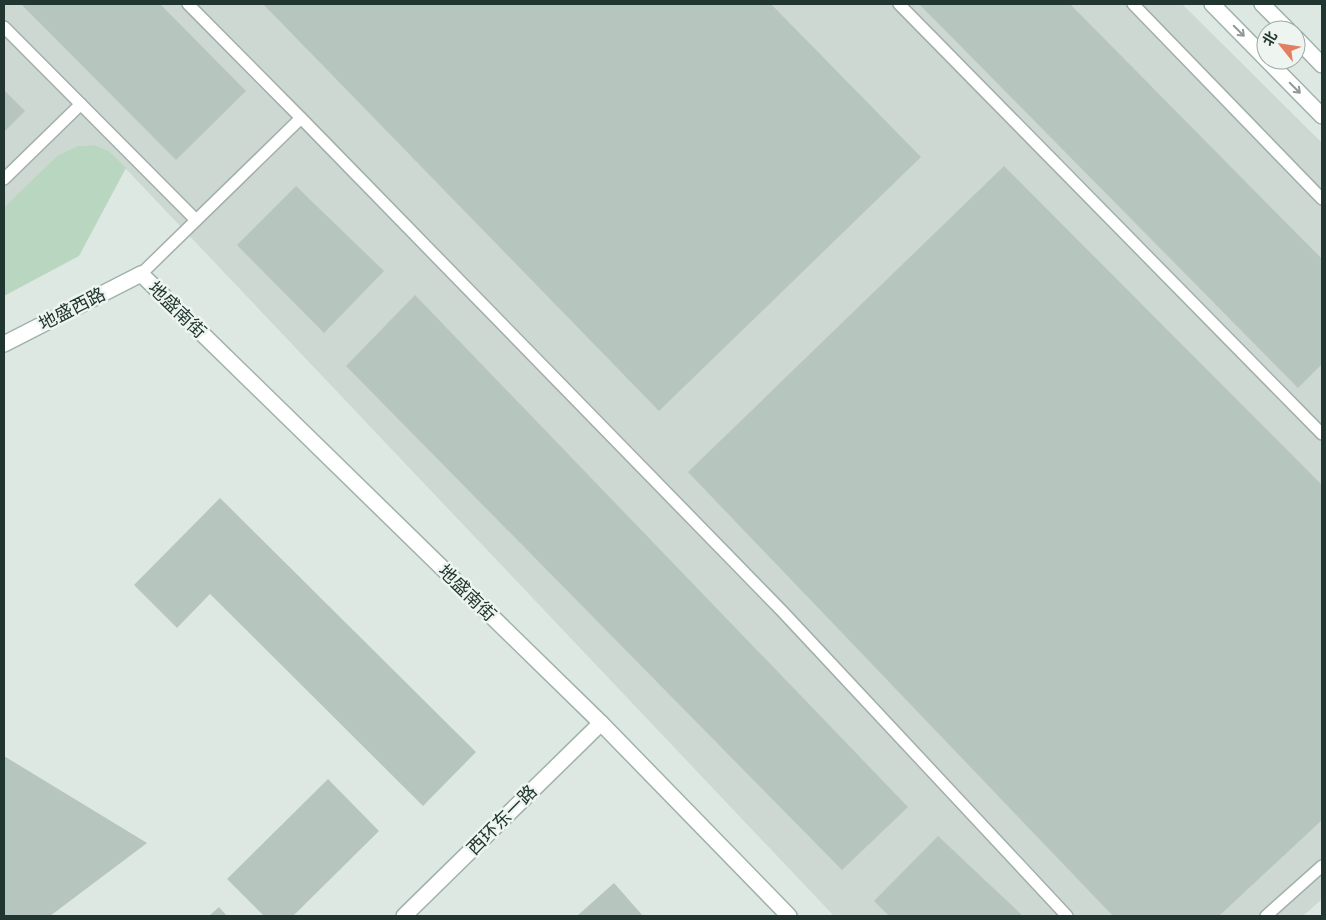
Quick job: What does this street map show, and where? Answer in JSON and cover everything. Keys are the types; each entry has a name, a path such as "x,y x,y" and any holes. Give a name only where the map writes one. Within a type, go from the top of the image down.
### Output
{"street":[{"path":"1212,4 1256,50"},
{"path":"1262,4 1278,20"},
{"path":"1306,48 1322,65"},
{"path":"1276,70 1322,116"},
{"name":"地盛西路","path":"4,344 141,274"},
{"name":"地盛南街","path":"141,274 600,723 788,916"},
{"name":"西环东一路","path":"404,916 600,723"}],"lane":[{"path":"188,4 782,610 1067,916"},
{"path":"899,4 1322,434"},
{"path":"1133,4 1322,199"},
{"path":"4,26 196,220"},
{"path":"4,179 81,104"},
{"path":"141,274 300,118"},
{"path":"1266,916 1322,866"}],"shaded area":[{"path":"4,4 1182,4 1322,143 1322,899 1303,916 834,916 109,151 95,145 77,146 58,155 4,207"}],"green space":[{"path":"95,145 109,151 126,168 79,256 4,296 4,207 58,155 77,146"}],"building":[{"path":"21,4 160,4 246,91 176,160"},
{"path":"263,4 771,4 921,157 659,411"},
{"path":"919,4 1070,4 1322,259 1322,364 1298,388"},
{"path":"4,90 25,111 4,132"},
{"path":"1004,166 1322,485 1322,820 1219,916 1113,916 688,472"},
{"path":"296,186 384,271 324,333 237,245"},
{"path":"415,295 908,807 842,870 346,366"},
{"path":"220,498 476,752 423,806 210,594 177,628 134,585"},
{"path":"4,756 147,843 50,916 4,916"},
{"path":"328,779 379,831 293,916 264,916 227,879"},
{"path":"938,836 1023,916 889,916 874,901"},
{"path":"614,883 643,916 577,916"},
{"path":"219,907 227,916 209,916"}]}
